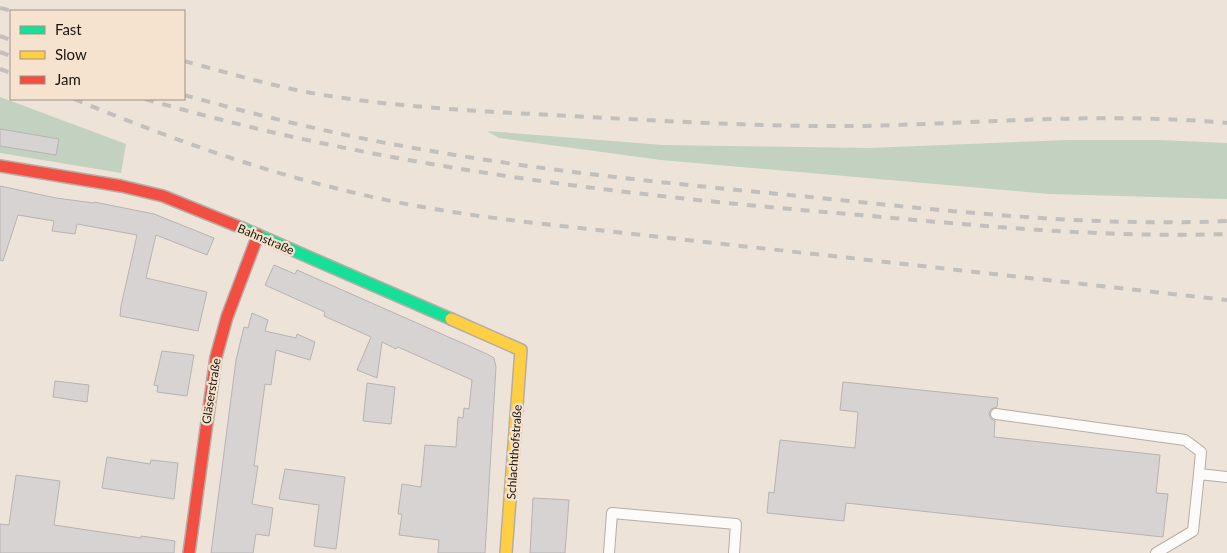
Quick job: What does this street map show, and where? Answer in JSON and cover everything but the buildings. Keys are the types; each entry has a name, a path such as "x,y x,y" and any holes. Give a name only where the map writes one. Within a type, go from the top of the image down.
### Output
{"street":[{"name":"Bahnstraße","path":"0,166 121,186 163,196 258,235 521,350"},
{"name":"Gläserstraße","path":"189,553 216,357 227,317 258,235"},
{"name":"Schlachthofstraße","path":"506,553 521,350"}],"lane":[{"path":"996,414 1185,440 1202,452 1193,531 1156,553"},
{"path":"1199,474 1227,476"},
{"path":"609,553 612,513 736,524 734,553"}],"green space":[{"path":"0,97 126,144 121,173 0,153"},
{"path":"487,131 663,145 869,148 1069,140 1159,140 1227,143 1227,199 1049,194 661,160 499,138"}],"railway":[{"path":"0,8 10,10"},
{"path":"0,36 10,40"},
{"path":"0,52 10,56"},
{"path":"185,61 300,91 419,107 795,126 864,126 1091,118 1136,118 1227,123"},
{"path":"0,69 10,73"},
{"path":"185,95 341,134 483,159 623,178 914,207 1070,220 1123,222 1227,221"},
{"path":"76,100 170,137 268,170 361,194 439,210 491,218 1227,300"},
{"path":"149,100 233,123 321,143 499,175 589,187 770,207 997,227 1089,233 1227,234"}],"traffic: fast":[{"path":"242,228 451,319"}],"traffic: slow":[{"path":"451,319 521,350 506,553"}],"traffic: jam":[{"path":"0,166 121,186 163,196 242,228"},
{"path":"189,553 216,357 227,317 258,235"}]}
